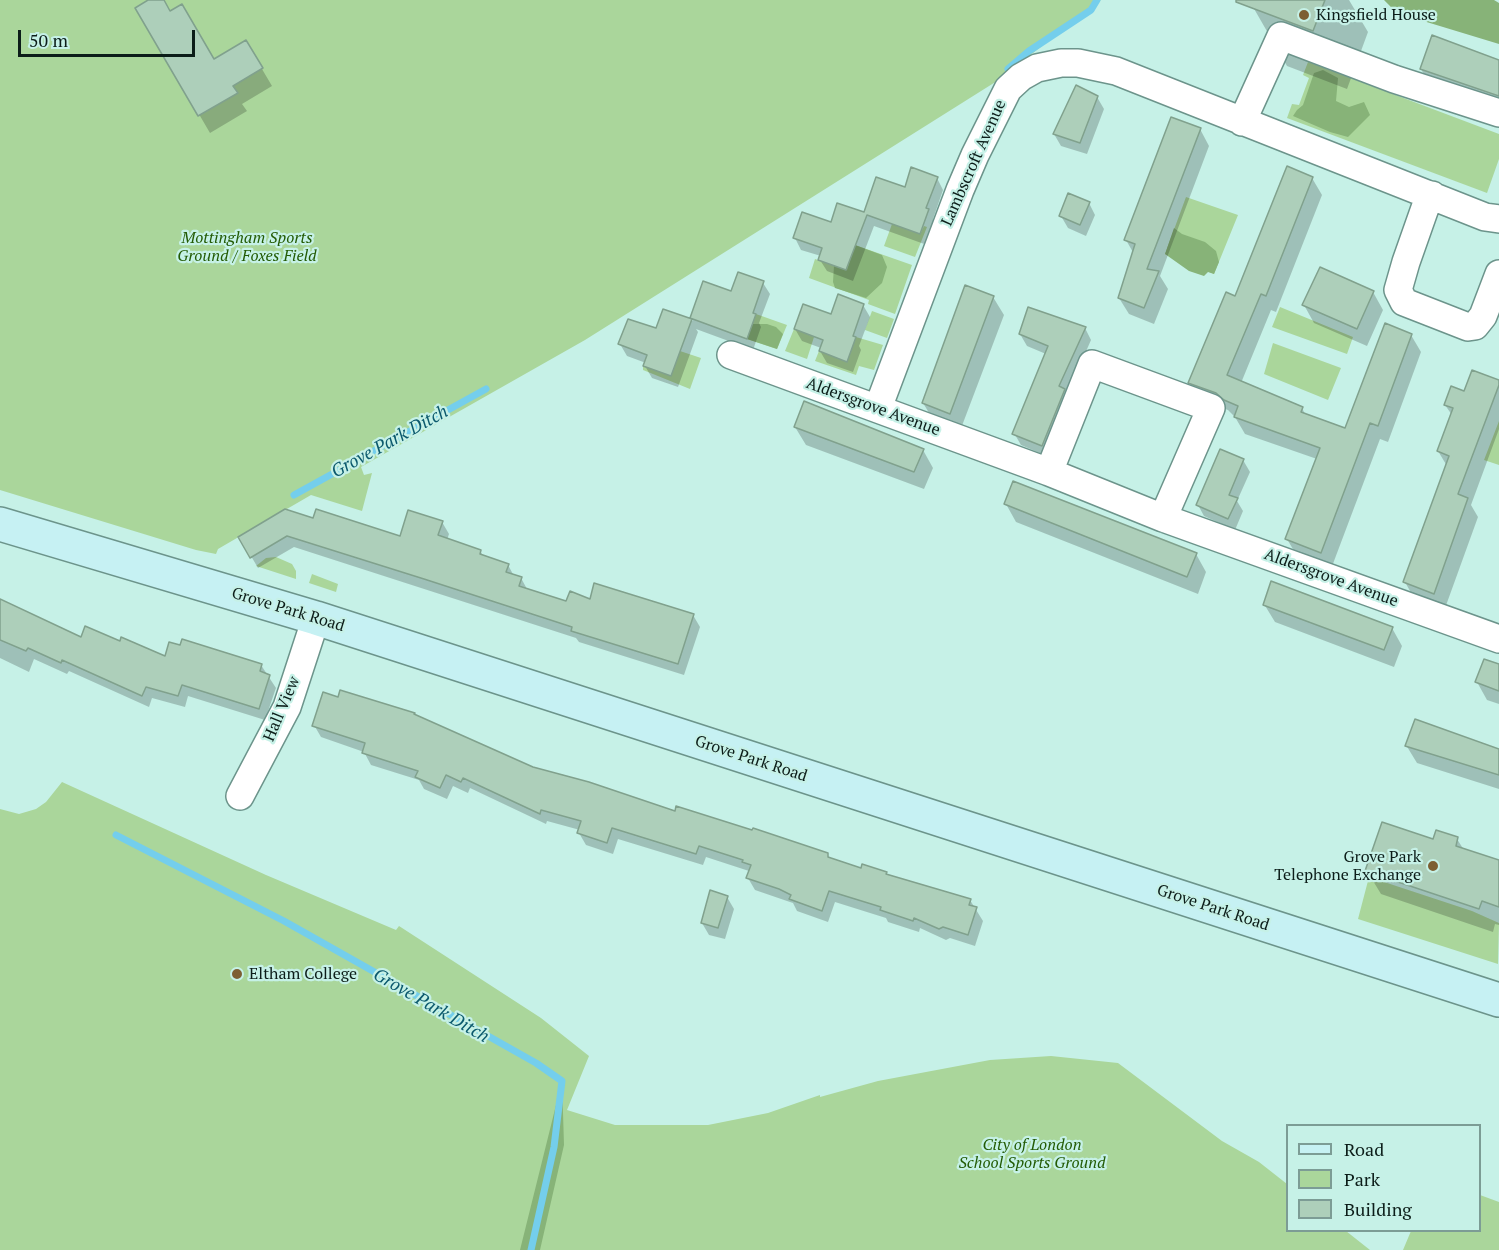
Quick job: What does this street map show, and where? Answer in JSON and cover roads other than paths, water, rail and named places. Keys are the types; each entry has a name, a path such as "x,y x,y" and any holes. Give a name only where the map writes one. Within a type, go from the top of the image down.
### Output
{"main road":[{"name":"Grove Park Road","path":"0,524 316,618 1499,1000"}],"street":[{"path":"1242,122 1281,36 1394,79 1499,113"},
{"name":"Lambscroft Avenue","path":"878,408 960,190 1008,89 1021,77 1037,68 1061,63 1098,66 1116,71 1485,217 1499,219"},
{"path":"1432,195 1425,208 1398,290 1404,302 1468,327 1475,326 1483,316 1499,274"},
{"name":"Aldersgrove Avenue","path":"731,355 1049,472 1163,518 1499,639"},
{"path":"1049,472 1092,364 1211,408 1163,518"},
{"name":"Hall View","path":"240,796 287,707 316,618"}],"waterway":[{"name":"Grove Park Ditch","path":"1008,69 1029,51 1091,10 1097,0"},
{"name":"Grove Park Ditch","path":"294,495 486,389"},
{"name":"Grove Park Ditch","path":"116,835 284,921 536,1063 562,1081 554,1147 531,1250"}],"place":[{"name":"Kingsfield House","path":"1304,15"},
{"name":"Grove Park Telephone Exchange","path":"1433,866"},
{"name":"Eltham College","path":"237,974"}],"park label":[{"name":"Mottingham Sports Ground / Foxes Field","path":"247,247"},
{"name":"City of London School Sports Ground","path":"1032,1154"}]}
